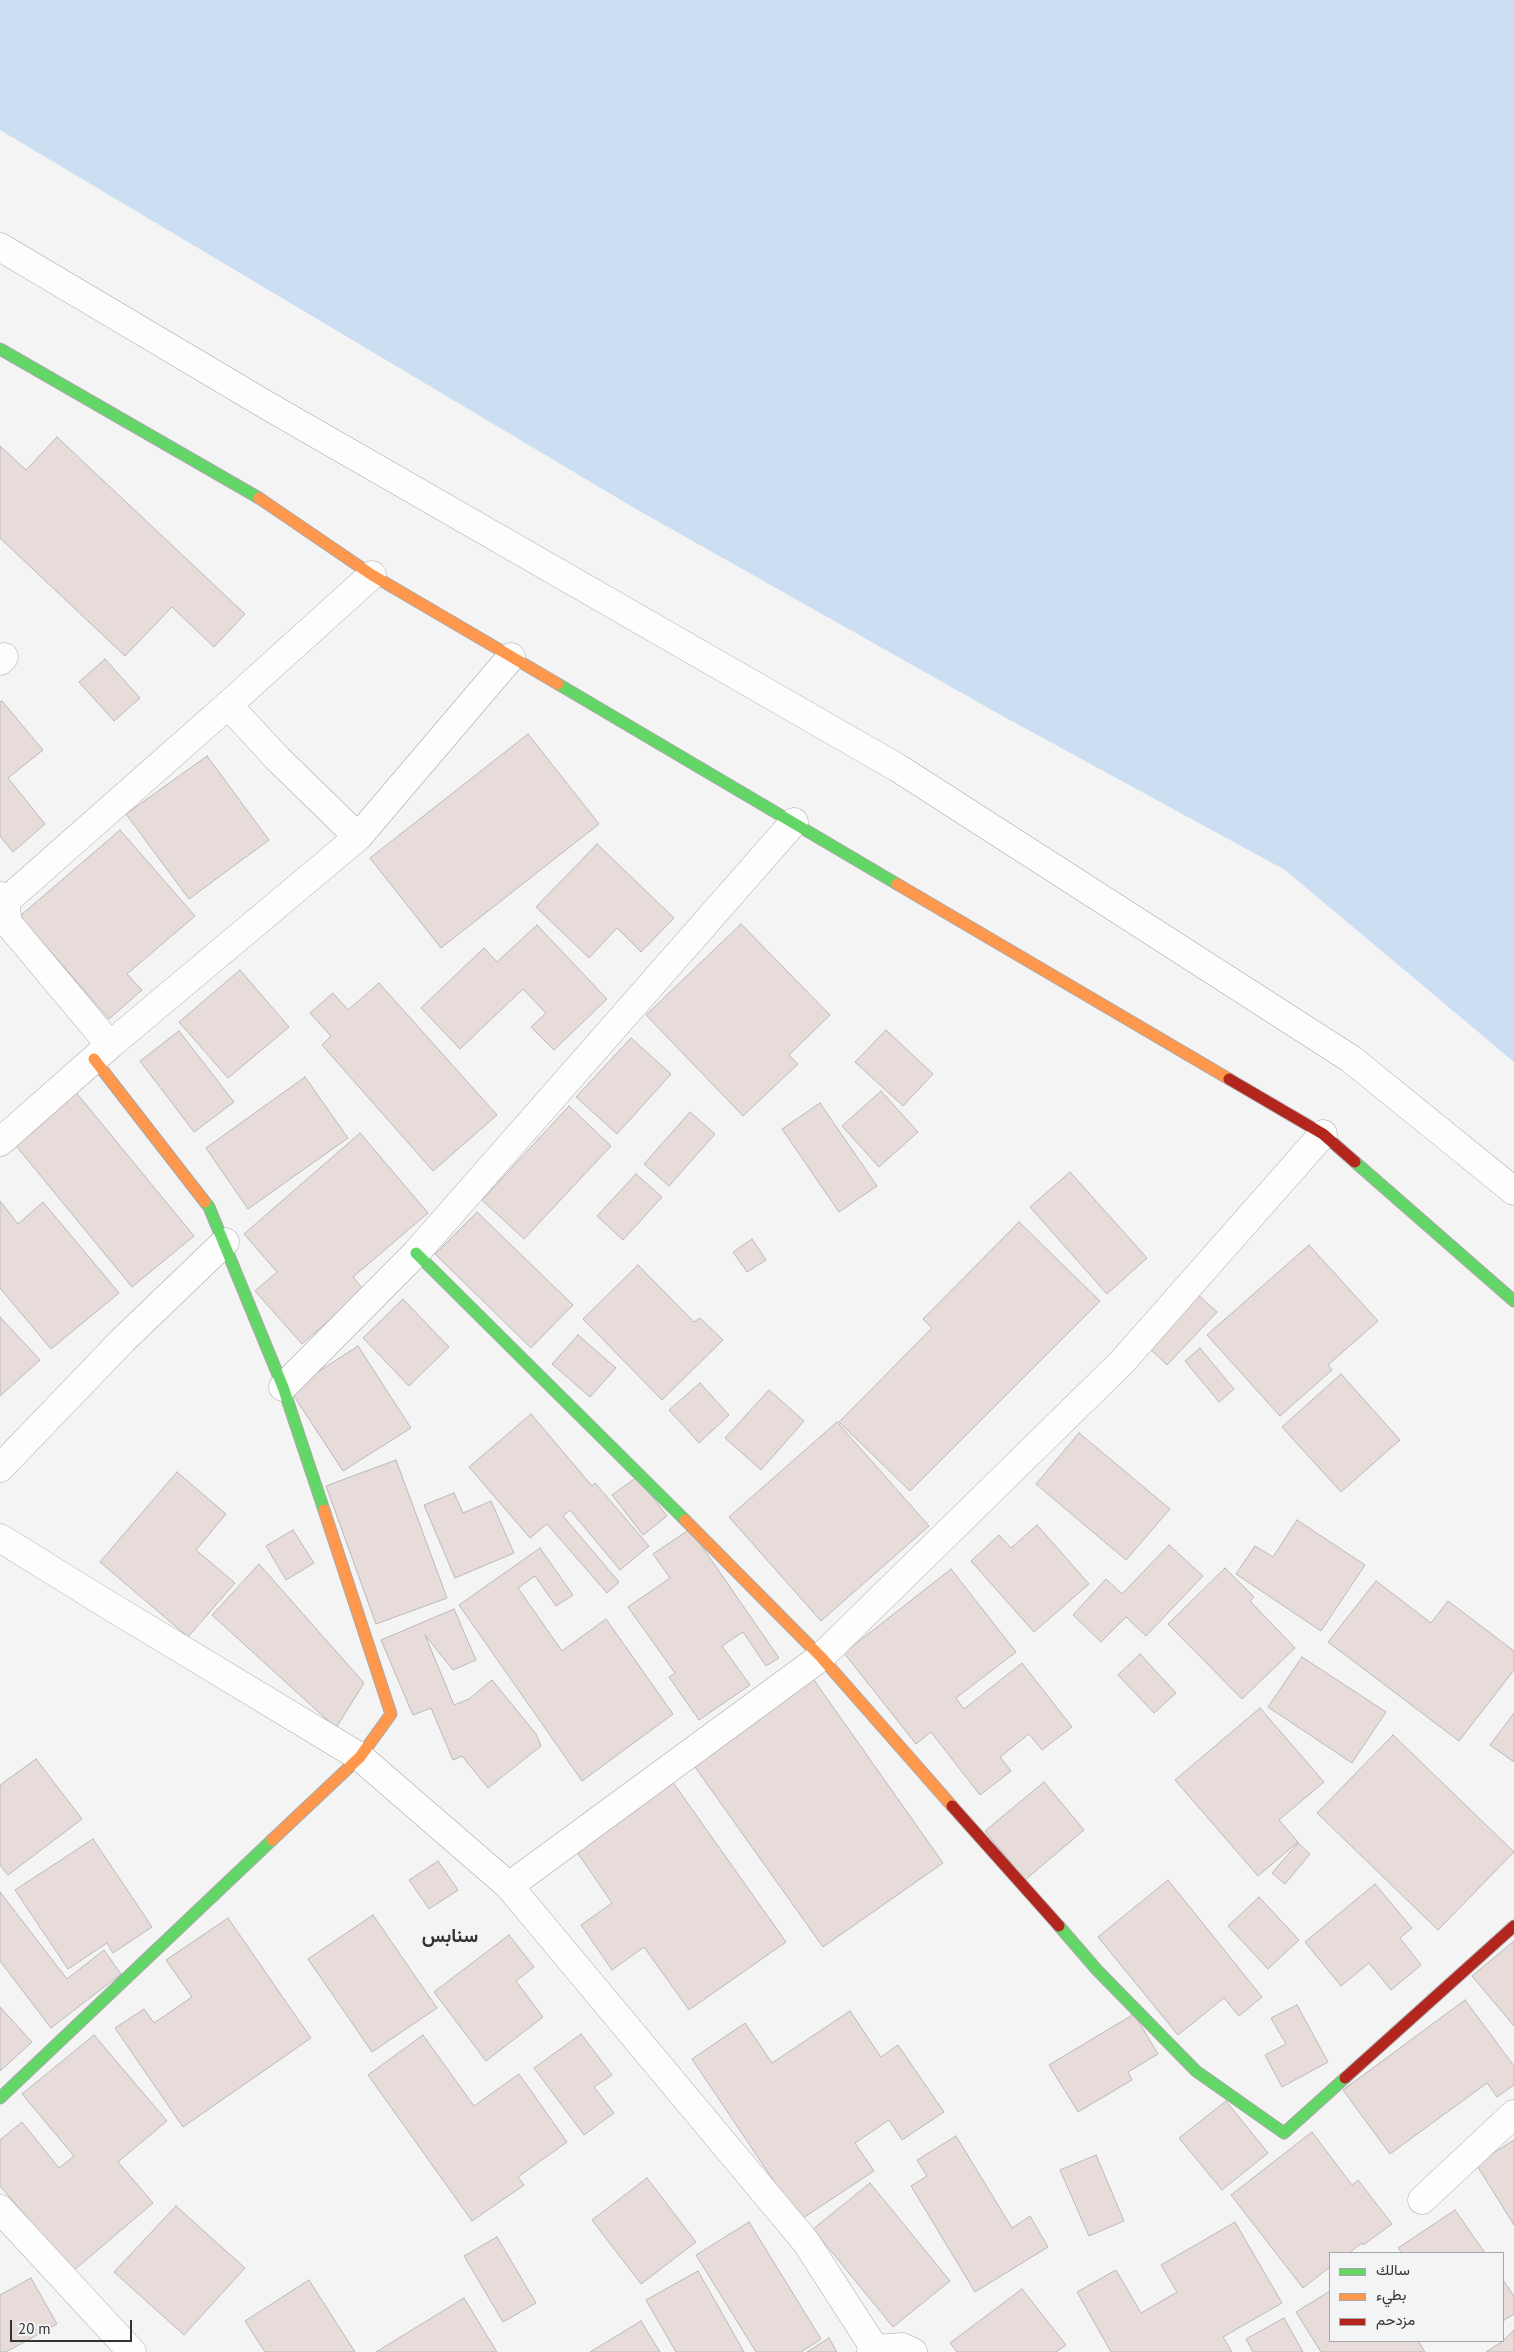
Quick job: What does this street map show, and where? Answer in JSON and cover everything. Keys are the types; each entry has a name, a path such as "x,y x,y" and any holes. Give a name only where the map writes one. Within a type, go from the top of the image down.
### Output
{"street":[{"path":"0,247 268,406 898,768 1350,1059 1514,1191"},
{"path":"0,349 269,504 372,575 1323,1134 1514,1301"},
{"path":"0,2098 360,1757 391,1714 283,1387 209,1207 102,1052 8,924 2,899 228,705 372,575"},
{"path":"0,1142 102,1052 358,836 511,657"},
{"path":"228,705 278,759 358,836"},
{"path":"283,1387 416,1253 794,822"},
{"path":"509,1886 821,1658 1122,1362 1323,1134"},
{"path":"0,1468 124,1340 224,1242"},
{"path":"416,1253 522,1356 821,1658 1097,1970 1196,2071 1284,2134 1514,1926"},
{"path":"0,1538 105,1604 360,1757 509,1886 806,2242 873,2351 902,2348 913,2352"},
{"path":"1422,2200 1514,2114"},
{"path":"0,2209 132,2352"}],"water":[{"path":"0,0 1514,0 1514,1062 1285,870 1008,719 636,509 0,130"}],"building":[{"path":"57,437 245,614 214,647 172,607 125,656 0,538 0,446 26,470"},
{"path":"105,659 140,698 114,721 79,682"},
{"path":"2,701 43,750 8,778 45,824 13,852 0,836 0,702"},
{"path":"528,734 599,824 441,948 370,858"},
{"path":"207,756 269,840 189,899 126,814"},
{"path":"120,830 195,916 127,974 142,990 109,1019 20,916"},
{"path":"597,844 674,918 641,952 617,928 589,958 536,907"},
{"path":"741,924 830,1015 789,1055 798,1064 743,1116 646,1015"},
{"path":"537,925 607,999 554,1050 531,1027 546,1013 523,989 460,1049 421,1008 484,948 497,962"},
{"path":"240,970 289,1027 228,1078 179,1022"},
{"path":"379,983 497,1115 433,1171 322,1045 331,1036 310,1013 333,993 348,1010"},
{"path":"886,1030 933,1074 903,1106 855,1062"},
{"path":"179,1031 234,1102 194,1132 140,1061"},
{"path":"631,1038 671,1074 617,1134 576,1097"},
{"path":"305,1077 348,1138 248,1209 206,1148"},
{"path":"74,1090 194,1236 132,1287 12,1141"},
{"path":"881,1091 918,1132 879,1167 842,1126"},
{"path":"820,1103 877,1186 839,1212 782,1129"},
{"path":"569,1106 611,1146 524,1239 482,1200"},
{"path":"690,1112 715,1134 669,1186 644,1164"},
{"path":"360,1133 428,1213 353,1277 364,1290 302,1344 255,1291 277,1272 244,1234"},
{"path":"1070,1172 1147,1258 1107,1294 1030,1207"},
{"path":"636,1174 662,1197 623,1240 597,1216"},
{"path":"0,1201 18,1224 43,1202 119,1293 51,1349 0,1288"},
{"path":"477,1212 573,1305 531,1348 435,1254"},
{"path":"1019,1222 1100,1301 910,1491 839,1422 932,1328 923,1319"},
{"path":"752,1239 766,1260 747,1272 733,1252"},
{"path":"1309,1245 1378,1321 1328,1365 1332,1370 1280,1416 1207,1335"},
{"path":"638,1265 694,1322 700,1318 723,1340 662,1400 583,1319"},
{"path":"1197,1294 1217,1312 1167,1365 1148,1347"},
{"path":"403,1299 449,1347 409,1386 363,1338"},
{"path":"0,1317 40,1360 0,1396"},
{"path":"578,1335 616,1368 590,1397 552,1364"},
{"path":"358,1346 411,1428 343,1471 290,1390"},
{"path":"1200,1348 1234,1389 1219,1402 1185,1361"},
{"path":"1341,1374 1400,1440 1341,1492 1282,1427"},
{"path":"700,1383 729,1415 699,1443 669,1410"},
{"path":"769,1390 804,1421 761,1470 725,1438"},
{"path":"531,1414 592,1486 595,1483 649,1546 620,1570 570,1510 563,1516 619,1582 607,1593 547,1524 530,1538 469,1467"},
{"path":"837,1422 929,1526 821,1621 729,1517"},
{"path":"1079,1433 1170,1509 1126,1560 1036,1484"},
{"path":"396,1460 447,1598 376,1624 326,1486"},
{"path":"177,1472 226,1514 196,1550 235,1583 188,1637 100,1562"},
{"path":"637,1477 667,1516 643,1535 612,1495"},
{"path":"454,1493 463,1513 491,1501 514,1553 455,1578 424,1505"},
{"path":"1297,1520 1365,1565 1321,1631 1236,1574 1255,1546 1273,1557"},
{"path":"1037,1525 1089,1584 1034,1632 971,1561 999,1535 1011,1548"},
{"path":"690,1529 779,1658 766,1666 743,1632 722,1646 750,1685 699,1720 669,1677 675,1673 628,1607 670,1578 653,1554"},
{"path":"293,1530 314,1563 286,1580 266,1546"},
{"path":"1169,1545 1203,1576 1146,1636 1126,1617 1101,1642 1073,1615 1106,1579 1122,1594"},
{"path":"540,1548 573,1595 556,1606 535,1576 518,1588 562,1651 606,1619 673,1714 582,1781 459,1605"},
{"path":"259,1564 364,1683 336,1728 212,1615"},
{"path":"1225,1568 1254,1597 1250,1601 1295,1648 1242,1699 1168,1624"},
{"path":"951,1569 1016,1652 956,1698 964,1709 1022,1663 1072,1727 1042,1750 1029,1734 1000,1757 1011,1771 980,1795 931,1732 916,1744 844,1653"},
{"path":"1376,1581 1431,1623 1448,1601 1514,1651 1514,1670 1459,1741 1328,1642"},
{"path":"454,1609 476,1660 453,1670 425,1635 454,1705 469,1699 492,1680 536,1734 541,1746 488,1788 462,1756 453,1760 431,1708 413,1715 381,1640"},
{"path":"1140,1654 1176,1693 1154,1713 1118,1675"},
{"path":"1302,1657 1386,1712 1352,1763 1268,1707"},
{"path":"809,1673 943,1863 823,1947 690,1760"},
{"path":"1260,1708 1324,1782 1279,1820 1298,1842 1258,1876 1175,1780"},
{"path":"1514,1713 1514,1762 1490,1745"},
{"path":"1393,1735 1514,1852 1438,1930 1317,1813"},
{"path":"36,1759 82,1819 8,1875 0,1865 0,1785"},
{"path":"672,1781 786,1942 689,2010 644,1947 612,1970 581,1925 612,1903 575,1849"},
{"path":"1044,1782 1084,1830 1025,1880 985,1831"},
{"path":"93,1839 152,1927 113,1953 107,1943 68,1969 15,1890"},
{"path":"1298,1843 1310,1854 1285,1884 1272,1873"},
{"path":"438,1861 458,1890 429,1909 409,1880"},
{"path":"1168,1880 1262,1997 1239,2016 1224,1998 1178,2035 1098,1937"},
{"path":"1375,1884 1412,1928 1400,1938 1421,1965 1391,1990 1369,1963 1341,1986 1305,1942"},
{"path":"0,1892 67,1979 104,1950 121,1974 51,2028 0,1961"},
{"path":"1259,1897 1299,1940 1268,1969 1228,1926"},
{"path":"373,1915 437,2008 372,2052 308,1959"},
{"path":"228,1918 311,2038 183,2127 115,2028 144,2009 154,2023 192,1997 166,1960"},
{"path":"509,1935 534,1967 516,1981 543,2017 486,2061 434,1992"},
{"path":"1514,1941 1514,2026 1472,1976"},
{"path":"1465,2000 1514,2066 1514,2085 1497,2097 1487,2083 1390,2154 1343,2090"},
{"path":"1297,2005 1328,2062 1282,2087 1265,2055 1286,2044 1271,2018"},
{"path":"0,2007 32,2042 0,2071"},
{"path":"850,2011 881,2057 898,2045 944,2112 902,2140 889,2120 855,2143 874,2171 800,2220 692,2059 745,2023 772,2063"},
{"path":"1134,2014 1158,2054 1128,2072 1132,2080 1078,2112 1049,2065"},
{"path":"581,2034 612,2075 594,2087 614,2113 584,2135 534,2068"},
{"path":"94,2035 167,2121 118,2162 153,2203 73,2271 0,2186 0,2140 22,2122 59,2168 74,2156 22,2094"},
{"path":"423,2035 474,2106 519,2074 567,2142 518,2177 524,2185 472,2221 368,2075"},
{"path":"1226,2101 1268,2153 1222,2190 1179,2138"},
{"path":"1312,2132 1352,2185 1358,2180 1392,2224 1350,2252 1329,2252 1329,2268 1303,2288 1231,2195"},
{"path":"956,2136 1012,2228 1030,2216 1048,2247 975,2292 911,2186 927,2176 917,2160"},
{"path":"1514,2140 1514,2225 1476,2164"},
{"path":"1096,2155 1124,2221 1089,2236 1060,2170"},
{"path":"647,2178 696,2242 641,2284 592,2220"},
{"path":"870,2183 950,2281 893,2327 813,2229"},
{"path":"176,2206 245,2268 184,2335 114,2272"},
{"path":"1455,2210 1484,2252 1401,2252 1398,2248"},
{"path":"749,2222 821,2339 801,2352 756,2352 696,2255"},
{"path":"1235,2222 1282,2303 1223,2337 1232,2352 1111,2352 1077,2292 1116,2270 1141,2313 1177,2292 1161,2265"},
{"path":"497,2237 536,2303 503,2322 464,2256"},
{"path":"698,2271 744,2352 676,2352 646,2300"},
{"path":"31,2278 57,2324 6,2352 0,2352 0,2295"},
{"path":"309,2280 355,2352 265,2352 245,2321"},
{"path":"1504,2281 1514,2296 1514,2314 1504,2320"},
{"path":"1022,2289 1066,2345 1056,2352 957,2352 950,2343"},
{"path":"1329,2292 1329,2342 1419,2342 1425,2352 1321,2352 1296,2312"},
{"path":"464,2298 497,2352 376,2352"},
{"path":"1284,2318 1303,2352 1253,2352 1246,2339"},
{"path":"641,2321 660,2352 590,2352"},
{"path":"1514,2330 1514,2352 1486,2352 1504,2342"},
{"path":"829,2338 837,2352 807,2352"}],"traffic: fast":[{"path":"0,349 259,498"},
{"path":"558,684 897,884"},
{"path":"1355,1162 1514,1301"},
{"path":"205,1202 209,1207 283,1387 324,1510"},
{"path":"416,1253 685,1520"},
{"path":"0,2098 272,1840"},
{"path":"1059,1926 1097,1970 1196,2071 1284,2133 1345,2078"}],"traffic: slow":[{"path":"259,498 372,575 558,684"},
{"path":"897,884 1229,1079"},
{"path":"94,1059 205,1202"},
{"path":"272,1840 360,1757 391,1714 324,1510"},
{"path":"685,1520 821,1657 952,1806"}],"traffic: jam":[{"path":"1229,1079 1323,1134 1355,1162"},
{"path":"952,1806 1059,1926"},
{"path":"1345,2078 1514,1926"}],"district":[{"name":"سنابس","path":"450,1937"}]}
